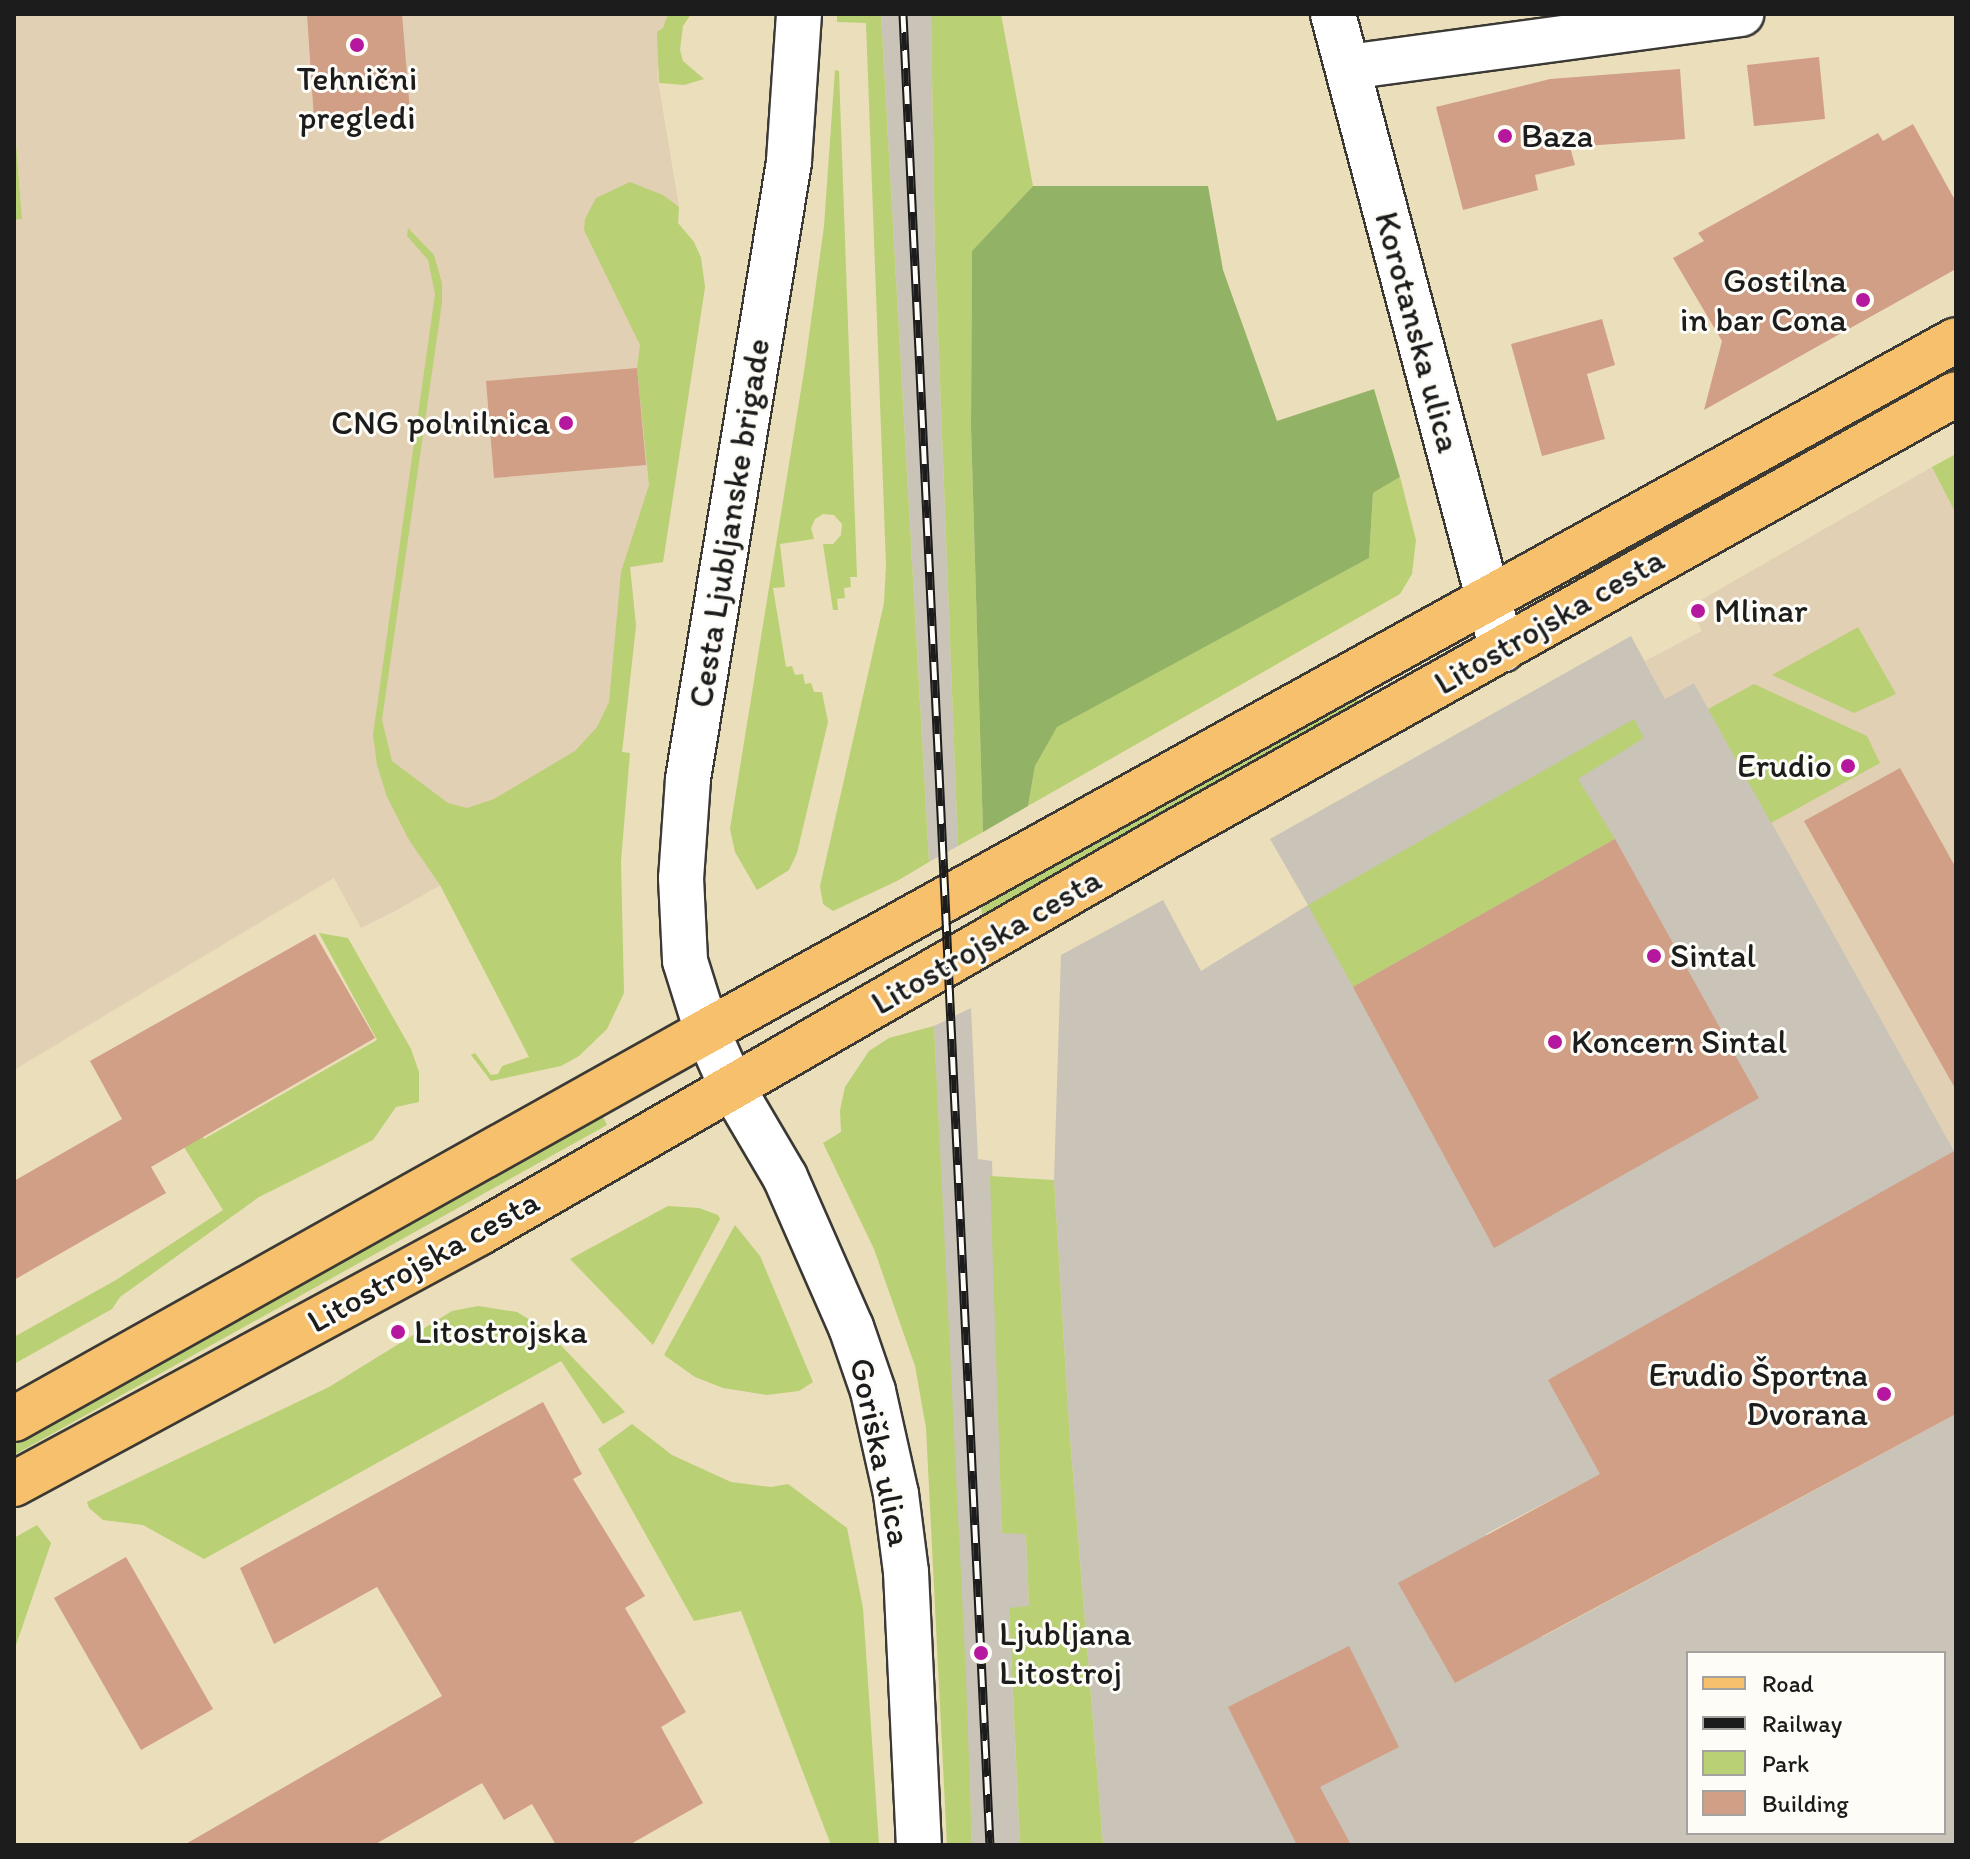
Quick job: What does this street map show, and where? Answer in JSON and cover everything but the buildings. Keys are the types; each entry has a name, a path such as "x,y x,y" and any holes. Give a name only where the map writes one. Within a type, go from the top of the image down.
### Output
{"main road":[{"name":"Litostrojska cesta","path":"14,1419 707,1031 1956,340"},
{"name":"Litostrojska cesta","path":"14,1484 479,1233 1401,705 1956,394"},
{"path":"1376,660 1401,705"}],"street":[{"name":"Cesta Ljubljanske brigade","path":"732,1087 707,1031 685,961 683,838 696,719 789,162 799,14"},
{"name":"Korotanska ulica","path":"1333,14 1502,650"},
{"path":"1348,67 1741,14"},
{"name":"Goriška ulica","path":"732,1087 785,1177 851,1327 873,1391 896,1494 906,1572 919,1845"}],"shaded area":[{"path":"14,14 668,14 657,74 679,207 678,223 694,242 701,258 705,287 663,562 630,567 636,626 622,753 455,877 395,911 361,928 334,878 14,1070 14,220 22,219 14,118"},
{"path":"881,14 931,14 935,252 958,846 929,862"},
{"name":"Erudio","path":"1932,467 1956,514 1956,1169 1954,1151 1694,683 1665,699 1645,661 1702,631 1689,607"},
{"path":"1631,636 1665,699 1694,683 1954,1151 1637,1455 1486,1534 1542,1637 1956,1414 1956,1845 1103,1845 1069,1425 1054,1180 1061,955 1163,900 1201,971 1308,905 1270,839"},
{"path":"971,1008 978,1159 992,1161 1002,1533 1026,1533 1029,1607 1009,1609 1020,1845 972,1845 934,1026"}],"green space":[{"path":"668,14 691,14 683,26 680,50 683,61 704,79 684,85 659,83 657,32 663,28"},
{"path":"837,14 881,14 929,862 833,911 823,904 820,886 884,603 886,565 866,23 837,22"},
{"path":"931,14 1001,14 1033,186 972,251 971,427 983,832 958,846 935,252"},
{"path":"835,70 839,71 857,577 850,577 851,587 844,588 845,598 837,599 838,610 833,610 823,544 833,544 841,535 842,524 834,515 823,514 815,519 811,528 814,539 780,544 785,587 773,588 786,667 792,666 795,675 803,674 805,684 811,683 814,692 822,692 828,722 797,853 789,870 757,890 735,852 730,829 805,365 824,226"},
{"path":"14,118 22,219 14,220"},
{"path":"630,182 663,195 679,207 678,223 694,242 701,258 705,287 663,562 630,567 636,626 622,752 630,753 621,861 624,993 607,1029 579,1056 561,1066 491,1081 471,1055 475,1053 491,1075 498,1074 502,1066 529,1057 440,885 409,840 387,797 377,765 373,735 435,294 428,260 407,236 408,228 434,255 442,283 442,303 382,720 392,761 448,803 467,808 494,799 575,751 597,727 609,702 621,572 649,485 637,368 640,345 584,230 585,219 596,198"},
{"path":"1033,186 1208,186 1223,270 1277,421 1374,389 1400,477 1373,493 1369,558 1057,727 1035,766 1028,806 983,832 971,427 972,251"},
{"path":"1956,454 1956,514 1932,467"},
{"path":"1400,477 1416,540 1412,574 1400,594 1028,806 1035,766 1056,727 1369,558 1373,493"},
{"path":"1858,627 1896,694 1854,713 1772,675"},
{"path":"1754,684 1867,736 1880,763 1771,823 1708,709"},
{"path":"1356,697 1361,706 982,915 981,906"},
{"path":"1634,719 1644,738 1578,779 1615,839 1353,987 1308,905"},
{"path":"319,933 348,938 411,1049 419,1072 419,1102 396,1107 373,1140 259,1197 120,1297 112,1309 14,1364 14,1337 116,1280 223,1210 163,1113 182,1101 204,1139 377,1040"},
{"path":"934,1026 972,1845 947,1845 926,1428 915,1366 874,1249 823,1143 841,1132 840,1110 845,1087 869,1051 889,1038"},
{"path":"603,1117 607,1125 14,1455 14,1445"},
{"path":"990,1176 1054,1180 1069,1425 1103,1845 1020,1845 1009,1608 1029,1606 1026,1534 1002,1533"},
{"path":"668,1206 699,1208 718,1215 720,1219 653,1345 570,1259"},
{"path":"735,1225 760,1256 813,1382 799,1391 767,1395 723,1388 695,1377 664,1355"},
{"path":"478,1306 517,1312 545,1329 625,1412 603,1424 561,1361 204,1559 143,1525 103,1520 89,1508 87,1502 329,1387 452,1311"},
{"path":"632,1424 672,1455 731,1482 771,1487 788,1484 847,1528 863,1608 879,1845 831,1845 741,1611 694,1621 598,1449"},
{"path":"37,1525 51,1543 14,1651 14,1538"}],"railway":[{"path":"903,14 990,1845"}],"place":[{"name":"Tehnični pregledi","path":"357,45"},
{"name":"Baza","path":"1505,136"},
{"name":"Gostilna in bar Cona","path":"1863,300"},
{"name":"CNG polnilnica","path":"566,423"},
{"name":"Mlinar","path":"1698,611"},
{"name":"Erudio","path":"1848,766"},
{"name":"Sintal","path":"1654,956"},
{"name":"Koncern Sintal","path":"1555,1042"},
{"name":"Litostrojska","path":"398,1332"},
{"name":"Erudio Športna Dvorana","path":"1884,1394"},
{"name":"Ljubljana Litostroj","path":"981,1653"}]}
